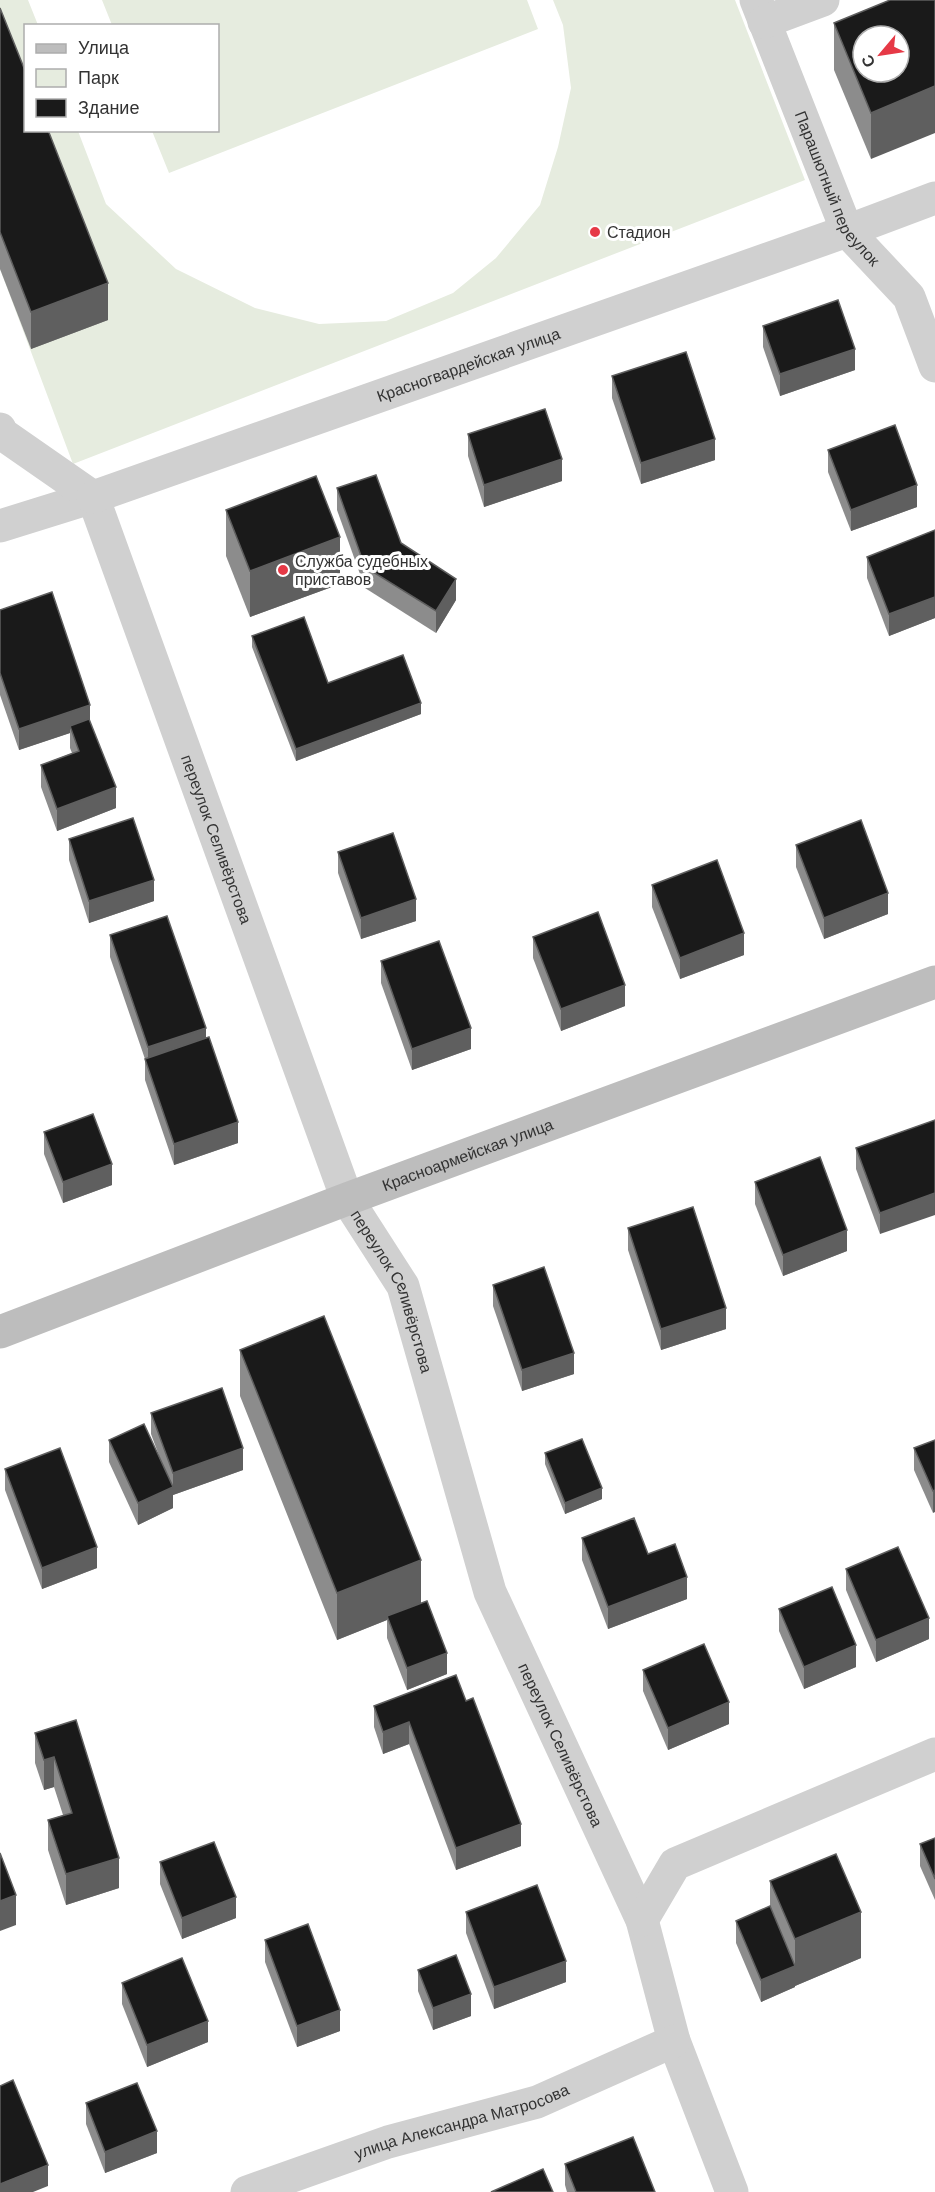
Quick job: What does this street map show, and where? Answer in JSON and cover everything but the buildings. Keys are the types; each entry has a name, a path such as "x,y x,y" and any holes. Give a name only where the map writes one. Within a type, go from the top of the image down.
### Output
{"main road":[{"name":"Красноармейская улица","path":"0,1332 347,1199 935,982"}],"street":[{"path":"760,11 823,0"},
{"name":"Парашютный переулок","path":"760,11 847,231 909,297 935,366"},
{"name":"Красногвардейская улица","path":"0,526 93,497 935,198"},
{"path":"0,429 2,433 93,497"},
{"name":"переулок Селивёрстова","path":"93,497 347,1199 403,1286 490,1592 642,1920 674,2041 732,2192"},
{"path":"642,1920 675,1864 935,1754"},
{"name":"улица Александра Матросова","path":"247,2192 388,2142 537,2102 674,2041"}],"green space":[{"name":"Стадион","path":"0,0 28,0 38,24 24,24 24,132 78,132 106,204 176,269 255,308 319,324 386,321 453,293 496,258 540,205 558,147 571,88 563,25 553,0 735,0 805,180 73,464 0,269"},
{"path":"102,0 527,0 538,29 169,173 152,132 219,132 219,24 112,24"}],"place":[{"name":"Стадион","path":"595,232"},
{"name":"Служба судебных приставов","path":"283,570"}]}
